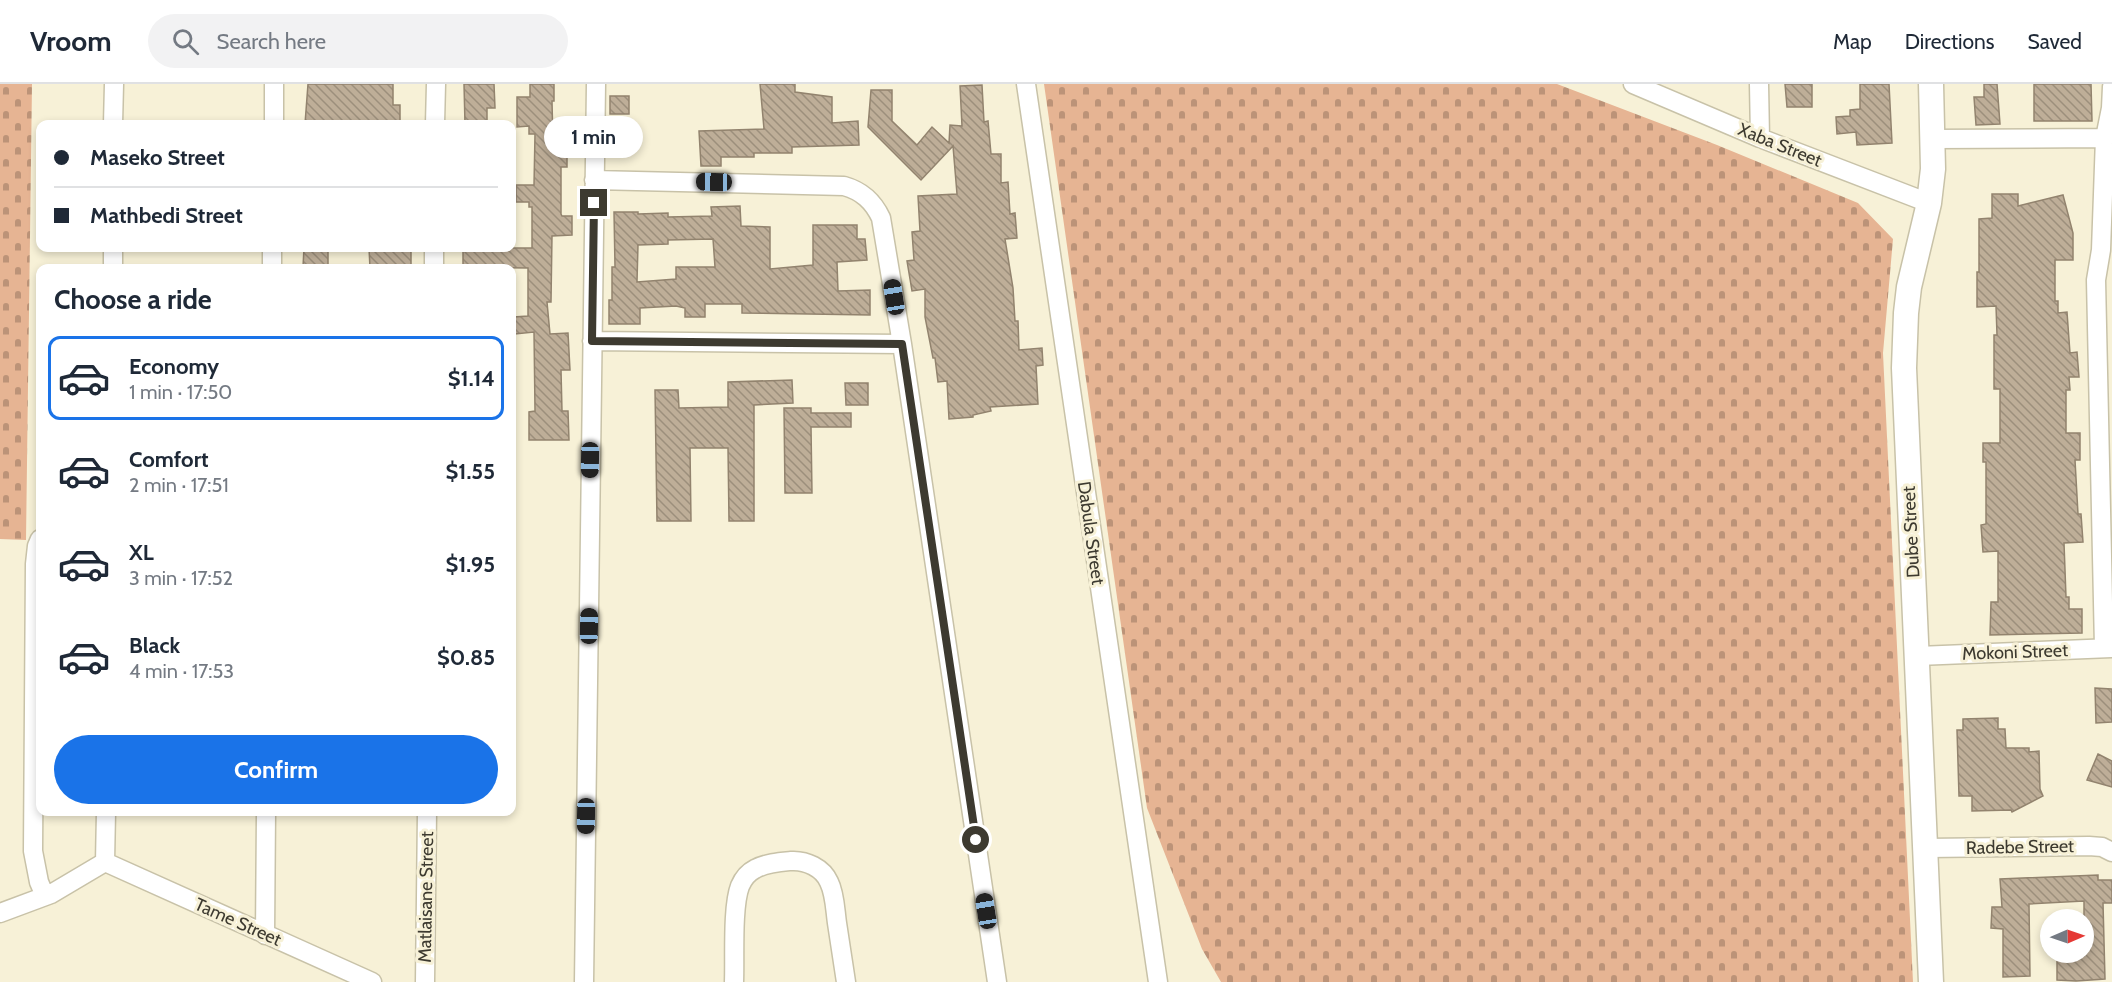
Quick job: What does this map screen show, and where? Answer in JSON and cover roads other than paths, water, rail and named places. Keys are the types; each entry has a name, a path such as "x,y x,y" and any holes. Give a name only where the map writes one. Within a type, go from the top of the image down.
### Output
{"street":[{"path":"113,120 114,84"},
{"path":"274,84 274,120"},
{"path":"435,120 436,84"},
{"path":"584,982 596,84"},
{"name":"Dabula Street","path":"1026,84 1158,982"},
{"name":"Xaba Street","path":"1633,84 1760,138 1929,203"},
{"path":"1759,84 1760,138"},
{"name":"Dube Street","path":"1931,84 1933,169 1929,203 1905,313 1904,359 1905,425 1918,656 1931,982"},
{"path":"2108,648 2105,375 2096,280 2106,247 2105,138 2111,108 2112,87"},
{"path":"1934,139 2105,138"},
{"path":"594,180 832,185 855,189 872,201 881,218 902,344 997,982"},
{"path":"592,341 902,344"},
{"path":"36,555 33,843 39,882 45,896"},
{"name":"Mokoni Street","path":"1918,656 2108,648"},
{"path":"0,913 45,896 105,862 106,816"},
{"path":"265,935 266,816"},
{"name":"Matlaisane Street","path":"425,982 427,816"},
{"name":"Radebe Street","path":"1926,848 2089,846 2102,847 2112,852"},
{"path":"734,982 736,900 740,884 755,869 772,863 794,861 808,863 817,868 830,883 846,982"},
{"name":"Tame Street","path":"105,862 372,982"}]}
